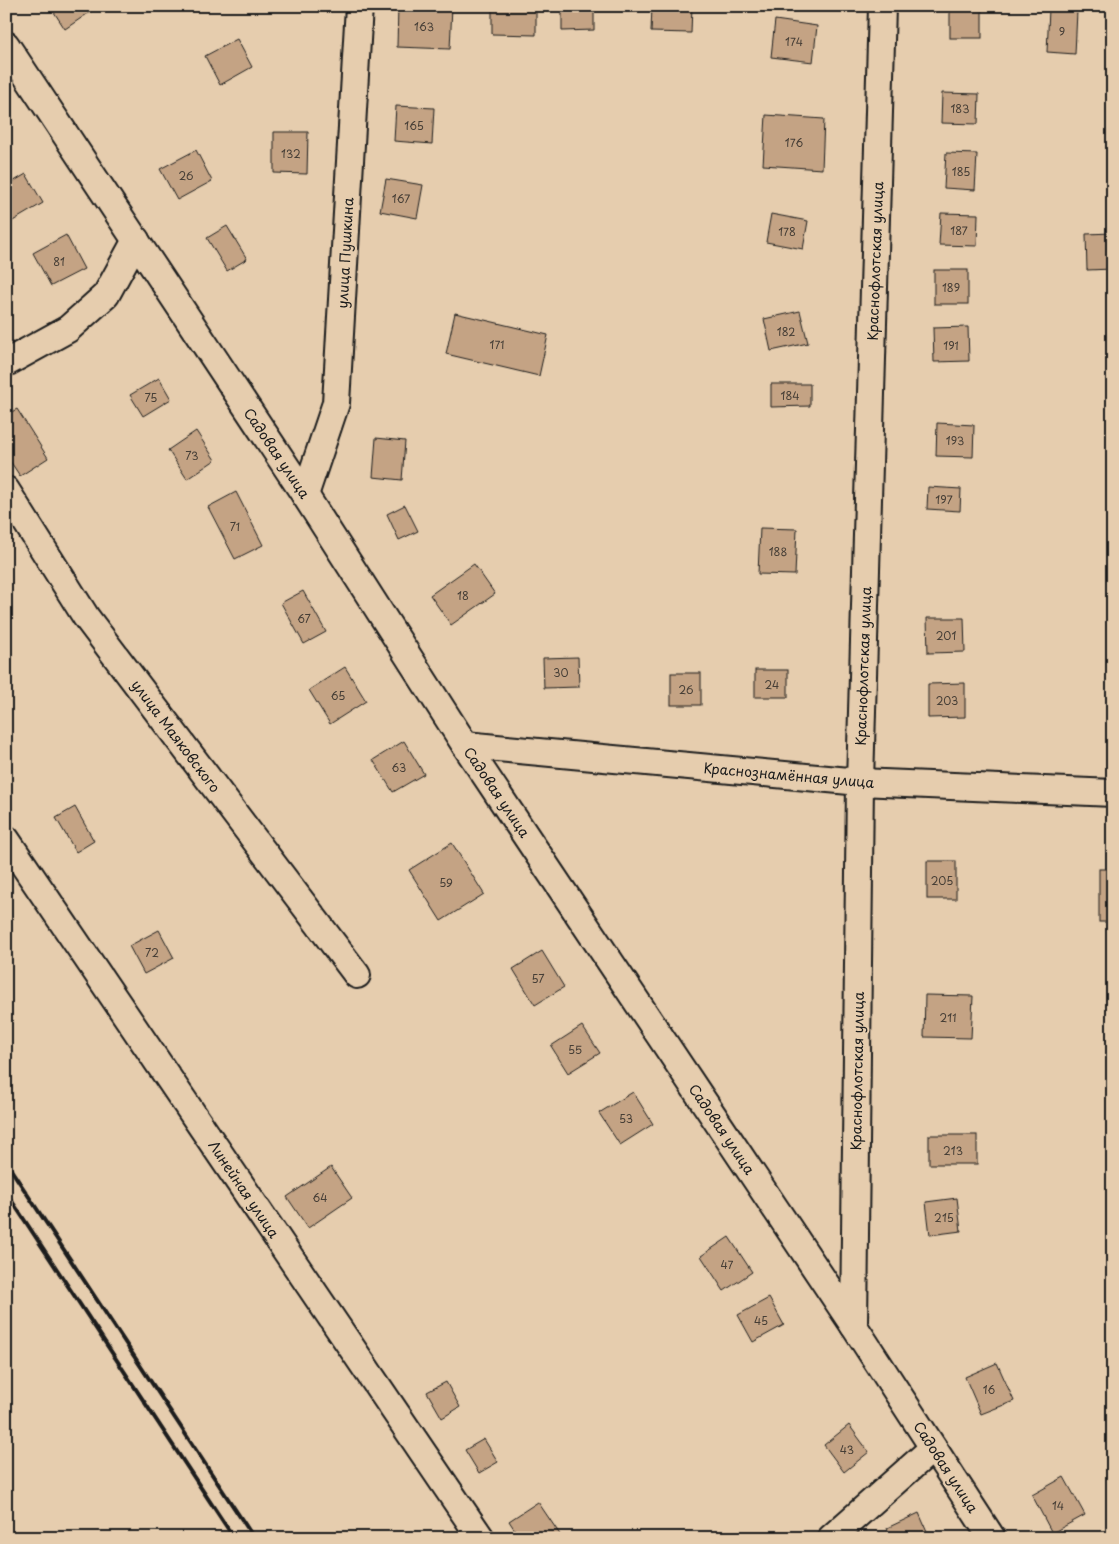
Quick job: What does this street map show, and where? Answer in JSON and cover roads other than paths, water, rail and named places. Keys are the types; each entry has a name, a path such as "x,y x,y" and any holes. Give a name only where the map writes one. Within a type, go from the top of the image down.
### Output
{"street":[{"name":"улица Пушкина","path":"305,495 336,403 359,6"},
{"name":"Краснофлотская улица","path":"854,1326 860,782 882,6"},
{"name":"Садовая улица","path":"6,45 305,495 465,745 854,1326 992,1538"},
{"path":"6,363 68,330 106,295 136,240"},
{"name":"улица Маяковского","path":"6,490 86,617 357,975"},
{"name":"Краснознамённая улица","path":"465,745 860,782 1113,793"},
{"name":"Линейная улица","path":"6,839 482,1538"},
{"path":"831,1538 933,1448"}],"railway":[{"path":"6,1162 254,1538"},
{"path":"6,1192 234,1538"}]}
